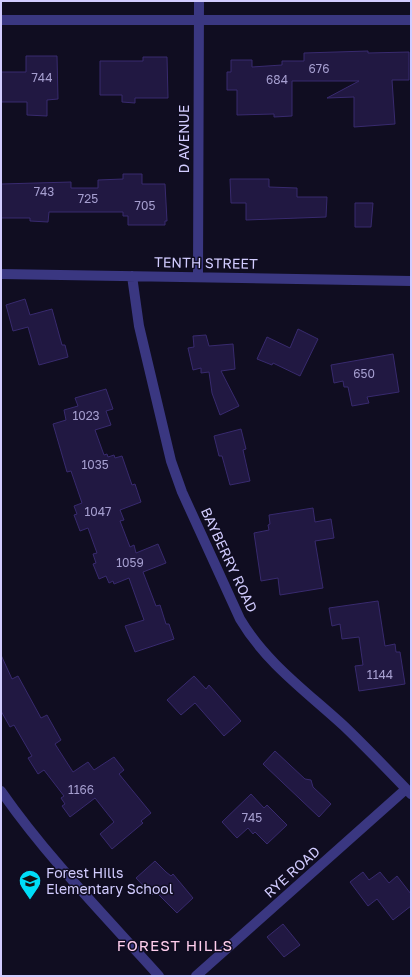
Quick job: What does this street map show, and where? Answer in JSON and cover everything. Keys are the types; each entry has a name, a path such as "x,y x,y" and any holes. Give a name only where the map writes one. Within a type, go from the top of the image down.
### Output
{"street":[{"name":"D AVENUE","path":"198,276 199,1"},
{"path":"1,20 411,20"},
{"name":"TENTH STREET","path":"1,274 198,276 411,281"},
{"name":"BAYBERRY ROAD","path":"132,276 139,326 171,461 182,492 240,619 249,635 279,669 344,726 409,792"},
{"path":"1,791 15,812 99,911 159,976"},
{"name":"RYE ROAD","path":"196,976 409,792"}],"building":[{"path":"368,51 368,53 409,52 409,80 392,80 395,124 354,127 354,97 327,98 359,81 292,81 292,116 274,117 274,114 237,115 237,90 227,90 227,72 231,72 231,60 252,60 252,67 282,65 282,61 304,61 304,53"},
{"path":"26,56 57,56 58,99 47,100 47,116 27,115 27,102 1,102 1,72 26,72"},
{"path":"143,57 167,57 168,98 135,98 135,103 122,102 122,95 100,95 100,61 143,61"},
{"path":"123,174 142,174 142,184 165,184 167,221 165,221 165,225 128,225 128,216 123,216 123,212 49,212 48,222 30,221 30,218 1,218 1,184 71,182 71,188 98,188 98,180 123,179"},
{"path":"230,179 269,179 269,187 297,188 297,197 327,197 326,217 246,220 246,203 231,203"},
{"path":"355,203 373,203 371,227 355,227"},
{"path":"25,299 30,315 52,309 62,345 65,345 68,357 39,365 28,327 13,331 6,305"},
{"path":"298,329 318,339 300,376 273,363 272,365 257,359 267,337 290,348"},
{"path":"206,335 209,346 233,344 235,369 221,371 239,406 220,415 212,393 209,372 201,373 201,368 193,370 188,348 194,347 193,336"},
{"path":"393,354 399,392 367,397 369,403 352,406 348,387 344,387 343,381 334,383 331,365"},
{"path":"106,389 113,409 106,411 111,425 95,430 104,455 107,454 108,457 114,455 115,458 122,456 132,485 135,484 141,502 120,510 124,520 120,521 130,547 134,545 136,553 158,544 166,563 143,572 156,606 160,605 166,624 169,624 174,639 135,652 125,626 144,620 129,578 114,584 113,581 109,583 106,576 99,579 93,564 96,563 93,554 97,553 88,528 80,531 74,515 77,514 74,506 82,503 71,471 67,472 53,424 66,420 64,410 78,406 75,398"},
{"path":"241,429 246,449 243,450 250,481 230,485 222,456 219,456 214,436"},
{"path":"313,508 315,522 331,519 334,538 315,541 323,588 280,595 278,578 261,581 254,533 269,530 269,515"},
{"path":"378,601 385,646 395,644 396,652 400,652 405,684 359,691 355,666 363,665 359,637 342,639 340,624 332,626 329,608"},
{"path":"1,655 12,679 18,676 41,718 47,715 61,740 55,744 73,772 88,762 94,770 114,757 124,770 119,774 151,813 141,821 143,823 112,849 100,834 114,822 95,798 70,817 62,806 65,804 61,798 64,796 44,770 38,774 28,758 32,756 14,725 10,727 1,711"},
{"path":"194,676 206,689 209,685 241,721 224,736 195,703 181,715 167,700"},
{"path":"275,751 305,779 311,780 313,787 331,804 319,817 263,764"},
{"path":"251,794 264,808 267,805 287,825 267,844 255,832 253,834 248,828 237,838 222,822"},
{"path":"155,861 171,876 173,874 193,898 177,913 155,891 152,895 136,878"},
{"path":"363,872 369,880 380,872 389,883 397,876 411,894 411,906 393,920 377,899 368,906 350,882"},
{"path":"283,924 300,945 284,957 267,937"}],"place":[{"name":"Forest Hills Elementary School","path":"30,900"}],"district":[{"name":"FOREST HILLS","path":"175,946"}]}
